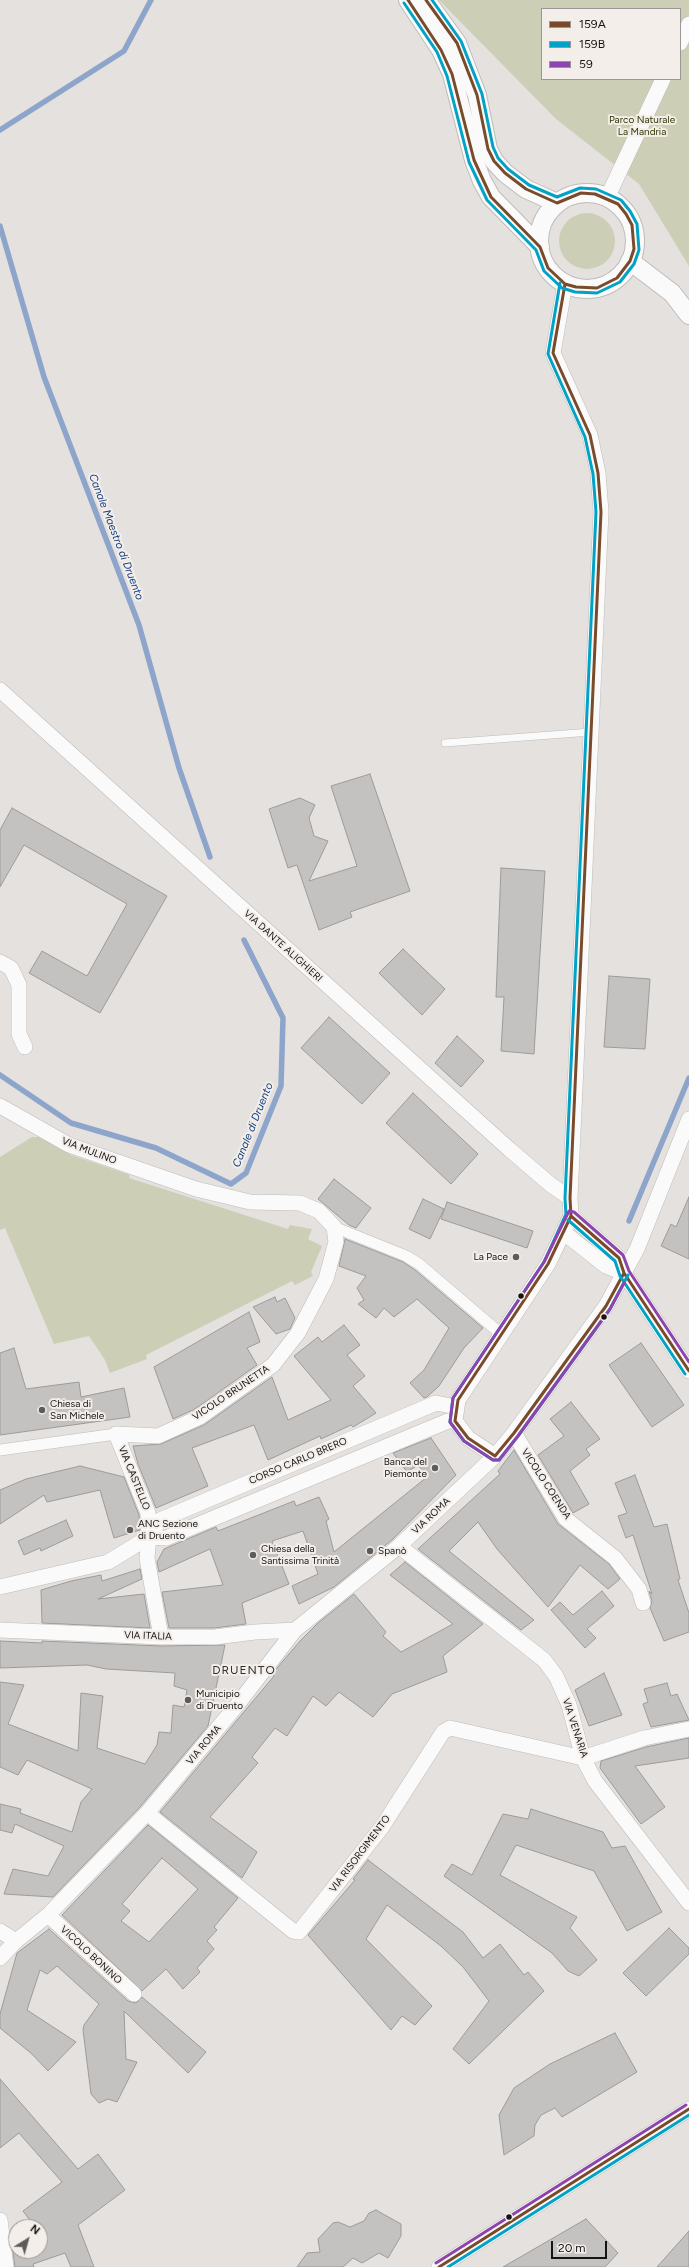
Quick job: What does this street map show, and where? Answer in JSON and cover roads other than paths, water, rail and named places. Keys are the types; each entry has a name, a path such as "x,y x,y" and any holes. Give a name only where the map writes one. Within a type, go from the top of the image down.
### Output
{"street":[{"path":"408,0 441,50 452,74 474,160 482,181 491,197 540,247"},
{"path":"426,0 456,43 477,95 488,149 494,161 505,173 526,189 557,203"},
{"path":"681,41 689,24"},
{"path":"607,198 663,80"},
{"path":"581,193 594,194 607,198 618,204 632,225 634,249 630,261 617,278 602,286 586,289 565,284 548,268 540,247 540,231 546,215 557,203 581,193"},
{"path":"630,261 672,293 689,315"},
{"path":"495,1456 468,1438 456,1414 458,1400 548,1264 571,1216 570,1198 601,512 598,473 590,435 553,353 565,284"},
{"name":"VIA DANTE ALIGHIERI","path":"0,690 503,1144 551,1185 570,1198"},
{"path":"0,962 10,968 19,984 19,1034 25,1048"},
{"name":"VIA MULINO","path":"0,1106 69,1146 196,1189 250,1202 300,1203 319,1211 334,1227"},
{"name":"VIA ROMA","path":"1,1961 16,1941 48,1915 147,1813 237,1704 295,1630 399,1546 495,1456 514,1433 606,1306 637,1249 689,1119"},
{"path":"571,1216 619,1258 624,1273 689,1371"},
{"path":"334,1227 406,1256 419,1264 501,1334"},
{"name":"VICOLO BRUNETTA","path":"116,1434 158,1436 200,1417 273,1365 298,1333 326,1279 336,1242 334,1227"},
{"path":"563,1232 606,1266 624,1273"},
{"name":"CORSO CARLO BRERO","path":"0,1587 108,1562 149,1537 160,1520 436,1403 456,1414 448,1420 166,1538 149,1537"},
{"name":"VICOLO COENDA","path":"514,1433 566,1519 615,1558 639,1589 643,1603"},
{"name":"VIA CASTELLO","path":"0,1450 116,1434 148,1513 149,1537 147,1558 161,1637"},
{"name":"VIA VENARIA","path":"399,1546 544,1660 556,1676 569,1705 583,1758 595,1781 689,1903"},
{"name":"VIA ITALIA","path":"0,1630 161,1637 215,1637 255,1632 295,1630"},
{"name":"VIA RISORGIMENTO","path":"147,1813 293,1931 300,1932 382,1827 443,1732 450,1728 583,1758"},
{"path":"583,1758 644,1738 689,1729"},
{"name":"VICOLO BONINO","path":"48,1915 134,1994"},
{"path":"0,1931 16,1941"},
{"path":"448,2265 689,2109"},
{"path":"0,2220 6,2267"}],"lane":[{"path":"445,743 591,732"}],"waterway":[{"path":"0,130 124,51 151,0"},
{"name":"Canale Maestro di Druento","path":"0,226 44,377 139,625 179,768 210,857"},
{"name":"Canale di Druento","path":"0,1075 71,1123 156,1148 231,1184 246,1173 281,1086 283,1018 244,940"},
{"path":"629,1221 689,1078"}],"place":[{"name":"La Pace","path":"516,1257"},
{"name":"Chiesa di San Michele","path":"42,1410"},
{"name":"Banca del Piemonte","path":"435,1468"},
{"name":"ANC Sezione di Druento","path":"130,1530"},
{"name":"Spanò","path":"370,1551"},
{"name":"Chiesa della Santissima Trinità","path":"253,1555"},
{"name":"Municipio di Druento","path":"188,1700"}],"district":[{"name":"DRUENTO","path":"244,1670"}],"park label":[{"name":"Parco Naturale La Mandria","path":"642,126"}]}
